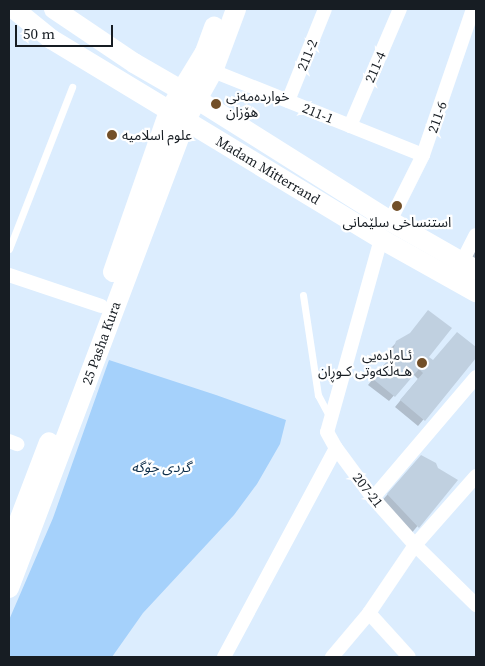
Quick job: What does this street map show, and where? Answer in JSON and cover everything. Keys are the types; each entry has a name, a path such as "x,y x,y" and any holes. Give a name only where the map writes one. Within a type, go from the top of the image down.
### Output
{"main road":[{"name":"Madam Mitterrand","path":"14,9 51,39 381,239 476,292"},
{"name":"Madam Mitterrand","path":"54,9 134,63 390,221 469,266"},
{"path":"190,96 221,9"},
{"path":"190,96 213,71 236,9"},
{"name":"25 Pasha Kura","path":"9,546 177,116 190,96"},
{"name":"25 Pasha Kura","path":"9,588 177,116"}],"street":[{"name":"211-2","path":"288,101 325,9"},
{"name":"211-4","path":"350,126 400,9"},
{"name":"211-6","path":"390,221 423,155 473,10"},
{"name":"211-1","path":"213,71 423,155"},
{"path":"469,266 476,235"},
{"path":"329,426 381,239"},
{"path":"9,275 102,306"},
{"path":"373,498 476,377"},
{"name":"207-21","path":"329,426 336,448 373,498 415,545 476,605"},
{"path":"224,657 336,448"},
{"path":"332,657 369,613 415,545 476,476"},
{"path":"369,613 410,657"}],"lane":[{"path":"9,249 72,87"},
{"path":"303,295 318,395 329,426"}],"green space":[{"name":"گردی جۆگە","path":"109,360 286,420 280,444 257,484 234,515 143,613 112,657 9,657 9,620 53,518"}],"building":[{"path":"428,310 452,328 429,357 433,360 457,332 476,347 476,358 425,421 400,400 423,373 419,369 395,397 373,379 391,356 396,341 410,333"},
{"path":"421,455 436,463 438,468 458,480 419,528 387,494"}],"place":[{"name":"خواردە‌مە‌نی ھۆزان","path":"216,104"},
{"name":"علوم اسلاميه","path":"112,135"},
{"name":"استنساخی سلێمانی","path":"397,206"},
{"name":"ئـامادەیی هـەڵکەوتی کـوڕان","path":"422,363"}]}
